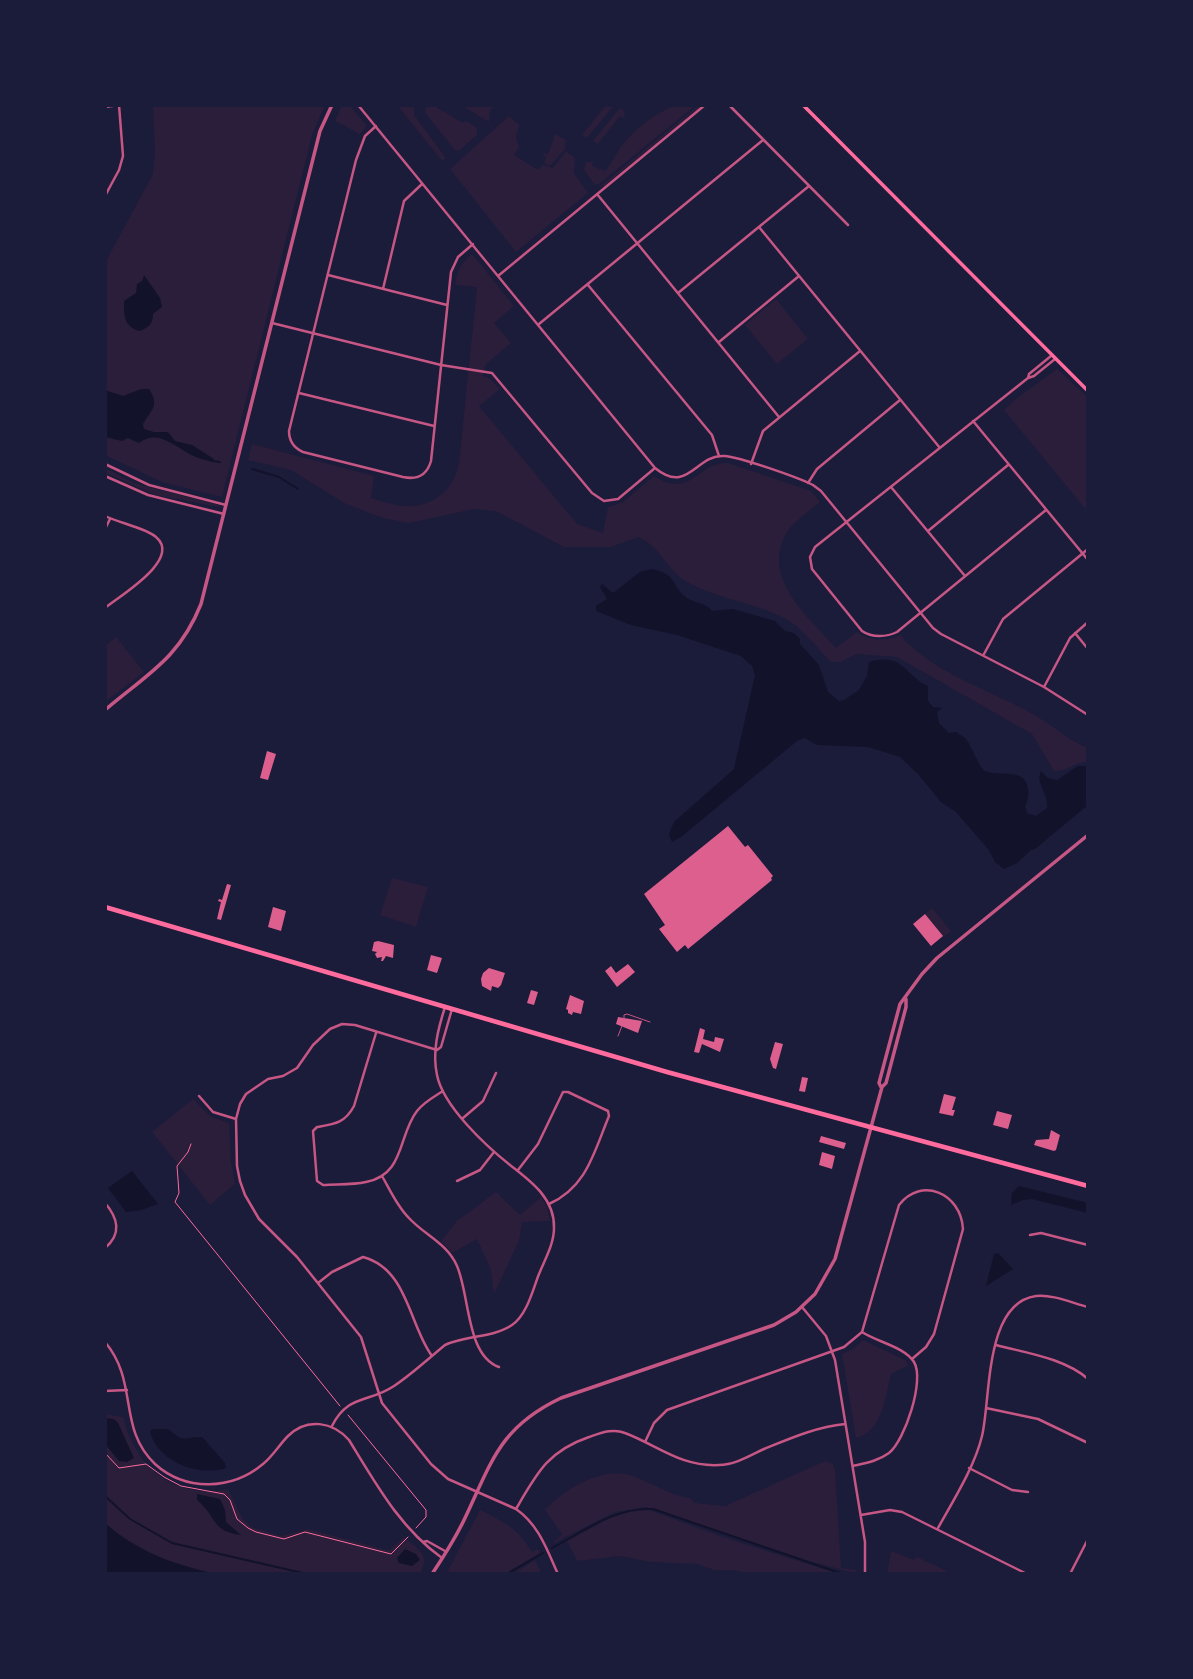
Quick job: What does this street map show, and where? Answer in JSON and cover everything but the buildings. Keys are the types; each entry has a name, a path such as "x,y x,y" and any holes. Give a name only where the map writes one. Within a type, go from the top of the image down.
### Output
{"main road":[{"path":"803,105 1088,391"},
{"path":"105,908 667,1072 1088,1186"}],"street":[{"path":"105,107 119,105 123,156 105,196"},
{"path":"105,710 154,671 188,634 203,599 320,131 332,105"},
{"path":"358,105 654,468 669,476 684,476 706,461 719,456 808,483 821,491 920,613 941,634 1044,687 1088,715"},
{"path":"498,276 705,105"},
{"path":"729,105 848,225"},
{"path":"376,126 365,136 358,152 313,334 289,437 299,450 402,477 416,478 427,471 431,461 451,272 454,264 472,244"},
{"path":"539,324 764,140"},
{"path":"383,289 404,201 423,183"},
{"path":"678,293 809,186"},
{"path":"597,194 779,417"},
{"path":"759,227 940,448"},
{"path":"328,275 447,305"},
{"path":"719,342 799,276"},
{"path":"588,285 712,435 719,456"},
{"path":"272,323 441,365 492,373 598,498 609,501 618,499 654,468"},
{"path":"751,464 761,434 860,351"},
{"path":"1046,510 897,632 889,635 871,636 857,626 814,574 810,563 812,551 846,522 1028,378 1034,376 1054,357"},
{"path":"299,393 434,426"},
{"path":"808,483 817,469 900,400"},
{"path":"973,421 1088,560"},
{"path":"105,464 149,485 226,505"},
{"path":"928,531 1008,465"},
{"path":"105,476 148,495 224,514"},
{"path":"890,486 965,576"},
{"path":"105,516 155,536 164,553 156,568 105,608"},
{"path":"105,529 110,519"},
{"path":"984,654 1003,619 1088,549"},
{"path":"1044,687 1068,642 1088,622"},
{"path":"1075,633 1088,649"},
{"path":"432,1574 464,1521 492,1459 503,1442 522,1422 561,1398 767,1328 802,1307 819,1288 835,1259 881,1087 886,1083 906,999 922,974 937,958 1088,835"},
{"path":"332,1426 343,1409 358,1399 392,1388 456,1340 509,1327 520,1317 551,1247 554,1228 549,1204 541,1191 482,1142 443,1091 437,1077 436,1040 445,1007"},
{"path":"437,1050 441,1046 452,1009"},
{"path":"437,1050 355,1025 342,1024 330,1029 313,1045 297,1068 283,1076 268,1079 248,1092 240,1104 236,1119 237,1166 245,1195 259,1219 294,1254 362,1337 379,1394 387,1409 437,1471 448,1479 516,1509 532,1523 558,1574"},
{"path":"376,1032 350,1114 335,1125 317,1127 313,1132 317,1181 323,1185 366,1182 382,1176 398,1160 416,1112 443,1091"},
{"path":"463,1118 483,1101 496,1073"},
{"path":"518,1171 538,1144 563,1092 608,1111 609,1116 580,1181 563,1197 549,1204"},
{"path":"199,1096 213,1112 236,1119"},
{"path":"457,1181 480,1170 495,1152"},
{"path":"382,1176 407,1217 450,1254 461,1276 475,1336 484,1358 499,1367"},
{"path":"645,1442 654,1423 667,1410 850,1344 862,1332 899,1205 910,1194 921,1191 937,1193 950,1199 961,1215 963,1229 934,1334 926,1347 912,1359"},
{"path":"105,1203 114,1216 117,1229 111,1243 105,1248"},
{"path":"1030,1235 1041,1233 1088,1245"},
{"path":"318,1283 332,1272 363,1257 370,1259 398,1285 408,1301 418,1335 432,1356"},
{"path":"938,1528 982,1436 987,1388 996,1345 1007,1313 1023,1300 1044,1296 1088,1307"},
{"path":"802,1307 817,1323 832,1351 861,1515 867,1556 865,1574"},
{"path":"853,1466 886,1455 901,1437 918,1378 915,1364 904,1351 878,1342 862,1332"},
{"path":"105,1342 120,1364 131,1422 145,1452 156,1465 171,1475 190,1483 222,1484 242,1478 264,1463 289,1435 298,1429 312,1424 332,1426 349,1440 396,1515 424,1546 442,1558"},
{"path":"996,1345 1052,1360 1088,1379"},
{"path":"1082,1374 1088,1373"},
{"path":"105,1391 127,1390"},
{"path":"985,1408 1038,1419 1088,1443"},
{"path":"516,1509 544,1464 569,1445 611,1431 625,1432 689,1463 719,1466 736,1462 813,1429 845,1424"},
{"path":"969,1468 1012,1490 1028,1492"},
{"path":"861,1515 897,1510 1027,1574"},
{"path":"1070,1574 1088,1539"},
{"path":"423,1542 427,1541 446,1552"}],"lane":[{"path":"624,1019 624,1015 630,1014 650,1023"},
{"path":"618,1036 622,1026"}],"path":[{"path":"191,1144 177,1166 179,1193 174,1202 426,1510 426,1517 414,1530"},
{"path":"105,1453 119,1468 146,1464 181,1486 224,1494 230,1500 237,1519 256,1532 284,1539 305,1532 391,1554 408,1537"}],"shaded area":[{"path":"153,105 325,105 312,135 222,497 162,482 105,455 105,263 153,174"},
{"path":"342,105 350,106 367,126 360,134 335,121"},
{"path":"397,105 414,105 414,115 446,158 442,161"},
{"path":"426,105 437,105 436,107 463,123 466,121 477,128 477,135 460,150 455,150 425,113"},
{"path":"461,105 496,105 490,110 489,122"},
{"path":"606,105 614,105 587,138 582,135"},
{"path":"676,105 696,105 595,185 584,170 586,162 593,162 592,166 605,171 626,140 653,117"},
{"path":"702,105 604,186 599,187"},
{"path":"619,109 623,109 625,116 620,116 598,144 593,141"},
{"path":"509,116 519,125 516,137 519,147 514,155 538,170 543,165 553,168 566,151 575,158 574,173 588,193 516,252 450,169"},
{"path":"555,134 566,140 565,149 550,166 544,163 546,157 542,155 547,155"},
{"path":"472,254 514,306 494,323 511,343 485,365 483,376 500,389 479,406 577,524 603,533 608,507 623,502 654,476 677,484 686,482 718,464 728,463 811,491 820,502 788,531 780,552 780,568 792,597 836,648 857,632 867,638 878,639 900,635 930,661 1020,707 1088,748 1088,762 1054,771 1032,734 897,657 856,654 841,662 831,662 789,621 689,583 675,572 653,546 638,537 611,547 564,547 496,511 474,509 409,523 383,518 346,504 291,470 248,460 252,444 374,476 371,498 400,506 428,503 442,494 453,481 459,463 477,287 455,285 460,268"},
{"path":"144,275 160,298 162,307 153,314 150,325 140,331 128,324 124,301 136,293 137,284 142,281"},
{"path":"776,299 808,339 777,364 745,325"},
{"path":"1057,369 1088,397 1088,512 1004,410"},
{"path":"149,389 154,400 153,408 143,424 144,429 168,432 175,441 192,445 214,459 213,462 157,438 145,439 139,443 128,438 122,441 105,437 105,390 123,396"},
{"path":"107,469 134,483 219,507 155,495 106,473"},
{"path":"651,569 666,574 682,594 712,611 733,609 775,621 785,631 794,633 819,665 828,692 839,701 859,690 867,676 869,662 896,662 928,686 928,701 933,707 942,708 937,712 939,723 949,733 957,732 965,738 985,771 1017,775 1026,782 1027,813 1036,816 1047,808 1040,780 1041,771 1048,778 1057,780 1078,766 1088,766 1088,805 1017,863 1004,869 995,862 989,850 956,812 941,802 900,757 868,747 817,745 805,738 797,741 672,842 669,834 674,822 734,769 755,675 752,666 741,656 677,635 631,625 596,611 596,606 607,599 600,587 602,584 613,593 640,572"},
{"path":"116,637 144,672 105,702 105,646"},
{"path":"392,878 428,887 416,927 380,915"},
{"path":"932,908 951,931 943,937 925,914"},
{"path":"193,1099 210,1116 229,1123 235,1184 210,1205 152,1132"},
{"path":"132,1171 158,1204 126,1212 108,1188"},
{"path":"1019,1186 1088,1203 1088,1213 1032,1199 1011,1205 1012,1193"},
{"path":"496,1192 520,1215 541,1197 547,1207 550,1221 522,1222 519,1241 494,1294 491,1270 477,1239 452,1253 441,1241 457,1221"},
{"path":"998,1253 1013,1269 986,1286 994,1254"},
{"path":"863,1340 905,1360 909,1365 891,1374 877,1421 865,1434 856,1438 842,1354"},
{"path":"105,1414 123,1417 137,1451 160,1476 191,1490 228,1489 242,1518 251,1527 281,1536 308,1529 387,1550 404,1537 423,1557 420,1574 105,1574"},
{"path":"105,1418 114,1419 118,1423 134,1458 127,1462 119,1461 105,1444"},
{"path":"168,1429 185,1439 202,1437 225,1463 226,1468 204,1470 170,1459 154,1442 150,1431"},
{"path":"825,1461 833,1464 835,1470 841,1568 856,1570 858,1574 809,1561 645,1507 615,1512 552,1544 562,1534 545,1510 572,1488 595,1477 618,1473 629,1475 690,1498 695,1503 725,1506"},
{"path":"197,1494 220,1499 226,1522 241,1535 219,1527 197,1500"},
{"path":"480,1510 510,1527 532,1552 538,1549 540,1553 504,1574 446,1574"},
{"path":"634,1510 649,1510 839,1574 750,1574 735,1570 714,1570 697,1564 651,1562 620,1556 577,1561 567,1541 610,1518"},
{"path":"105,1523 144,1550 217,1574 105,1574"},
{"path":"405,1549 416,1554 420,1560 412,1566 399,1563 397,1558"},
{"path":"891,1551 914,1560 917,1557 953,1574 887,1574"},
{"path":"535,1560 542,1574 513,1574"}],"waterway":[{"path":"213,461 220,462"},
{"path":"252,469 279,477 298,489"},
{"path":"105,1496 130,1519 172,1543 307,1574"},
{"path":"552,1548 613,1516 639,1509 653,1509 843,1574"},
{"path":"507,1574 543,1553"}]}
